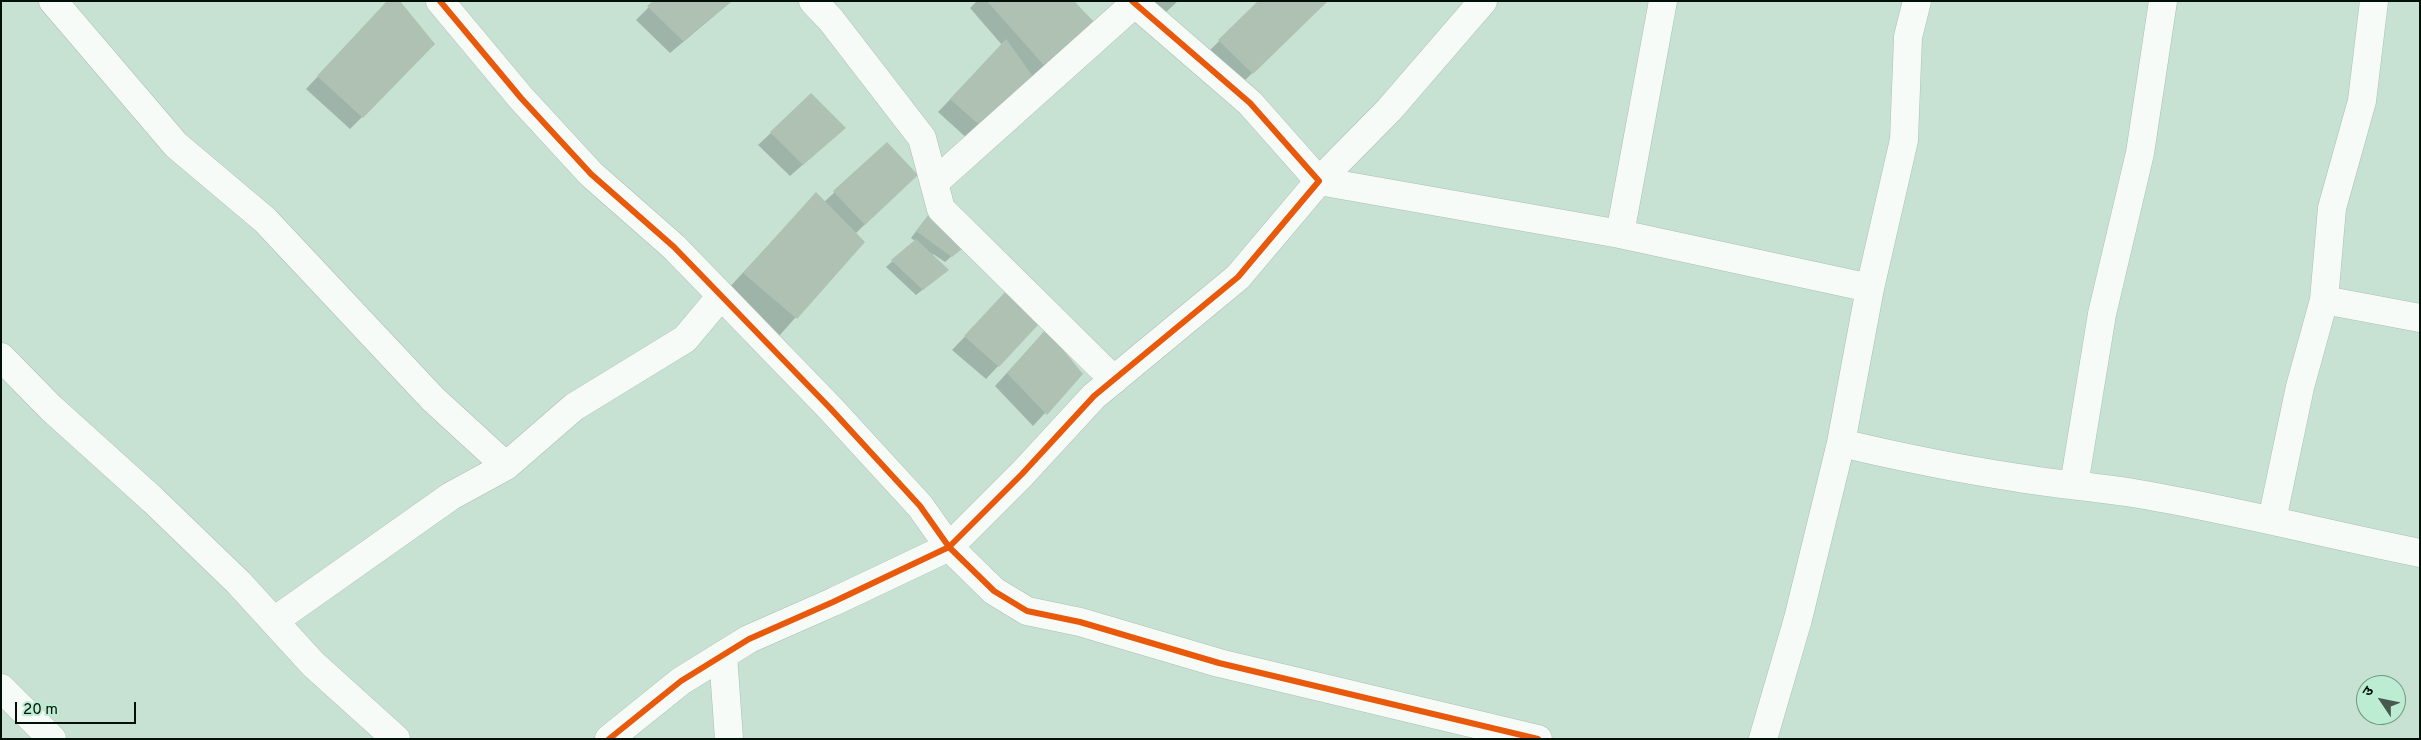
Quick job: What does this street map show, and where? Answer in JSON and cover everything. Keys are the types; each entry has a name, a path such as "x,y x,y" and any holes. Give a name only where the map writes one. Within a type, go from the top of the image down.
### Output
{"street":[{"path":"54,1 176,145 265,220 433,399 506,466"},
{"path":"440,1 521,98 591,174 674,247 920,506 949,547 994,591 1027,611 1080,622 1219,663 1538,739"},
{"path":"813,1 832,20 922,138 941,209 1114,380"},
{"path":"609,739 681,680 749,638 833,602 949,547 1022,474 1094,396 1238,277 1319,181 1389,110 1483,1"},
{"path":"1620,234 1662,1"},
{"path":"1764,739 1798,619 1841,443 1870,288 1904,140 1908,37 1917,1"},
{"path":"2074,486 2102,314 2140,153 2164,1"},
{"path":"2272,520 2300,387 2324,300 2332,208 2362,101 2374,1"},
{"path":"934,183 1133,3 1250,103 1319,181 1620,234 1870,288"},
{"path":"274,621 451,496 506,466 574,407 685,339 721,296"},
{"path":"2324,300 2420,318"},
{"path":"1,357 51,408 239,583 313,664 396,739"},
{"path":"1841,443 1925,463 2137,494 2272,520 2420,553"},
{"path":"723,655 729,739"},
{"path":"1,688 52,739"}],"building":[{"path":"387,1 400,1 435,44 363,118 317,76"},
{"path":"653,1 732,1 683,41 647,6"},
{"path":"987,1 1074,1 1098,26 1049,71"},
{"path":"1258,1 1328,1 1253,74 1218,40"},
{"path":"1006,39 1034,78 984,129 950,99"},
{"path":"811,93 846,128 803,165 770,132"},
{"path":"887,142 918,175 865,225 833,191"},
{"path":"816,192 865,242 797,319 743,273"},
{"path":"929,214 963,248 952,257 916,231"},
{"path":"916,239 949,270 923,290 891,260"},
{"path":"1006,291 1038,325 999,367 964,336"},
{"path":"1046,329 1083,374 1047,415 1007,373"}],"cycle path":[{"path":"440,1 521,98 591,174 674,247 830,408 920,506 949,547 994,591 1027,611 1080,622 1219,663 1538,739"},
{"path":"609,739 681,681 749,639 949,547 1022,474 1094,396 1238,277 1319,181 1250,103 1132,1"}]}
